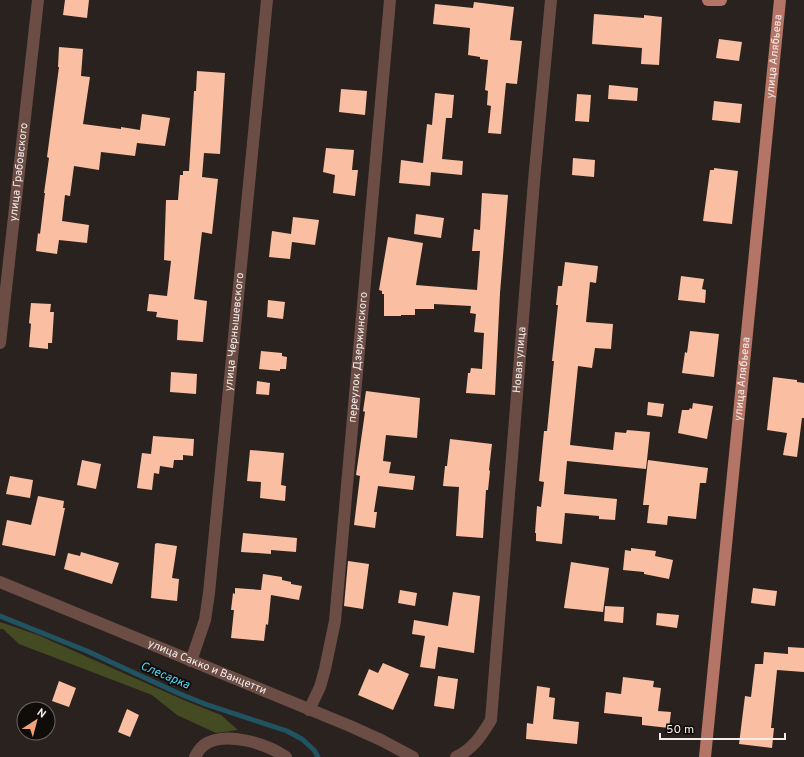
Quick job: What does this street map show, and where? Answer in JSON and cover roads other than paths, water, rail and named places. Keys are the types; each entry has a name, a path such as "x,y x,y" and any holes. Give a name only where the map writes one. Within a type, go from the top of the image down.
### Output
{"main road":[{"path":"708,0 721,0"},
{"name":"улица Алябьева","path":"705,757 780,0"}],"street":[{"name":"улица Грабовского","path":"0,343 38,0"},
{"name":"улица Чернышевского","path":"192,661 205,620 209,593 267,0"},
{"name":"переулок Дзержинского","path":"309,710 320,686 325,670 336,613 390,0"},
{"name":"Новая улица","path":"456,757 465,753 479,740 491,720 534,181 551,0"},
{"name":"улица Сакко и Ванцетти","path":"0,582 381,740 413,757"},
{"path":"194,757 204,745 213,740 236,739 264,745 286,757"}],"waterway":[{"name":"Слесарка","path":"0,616 87,651 180,694 205,704 287,731 302,739 314,750 318,757"}]}
